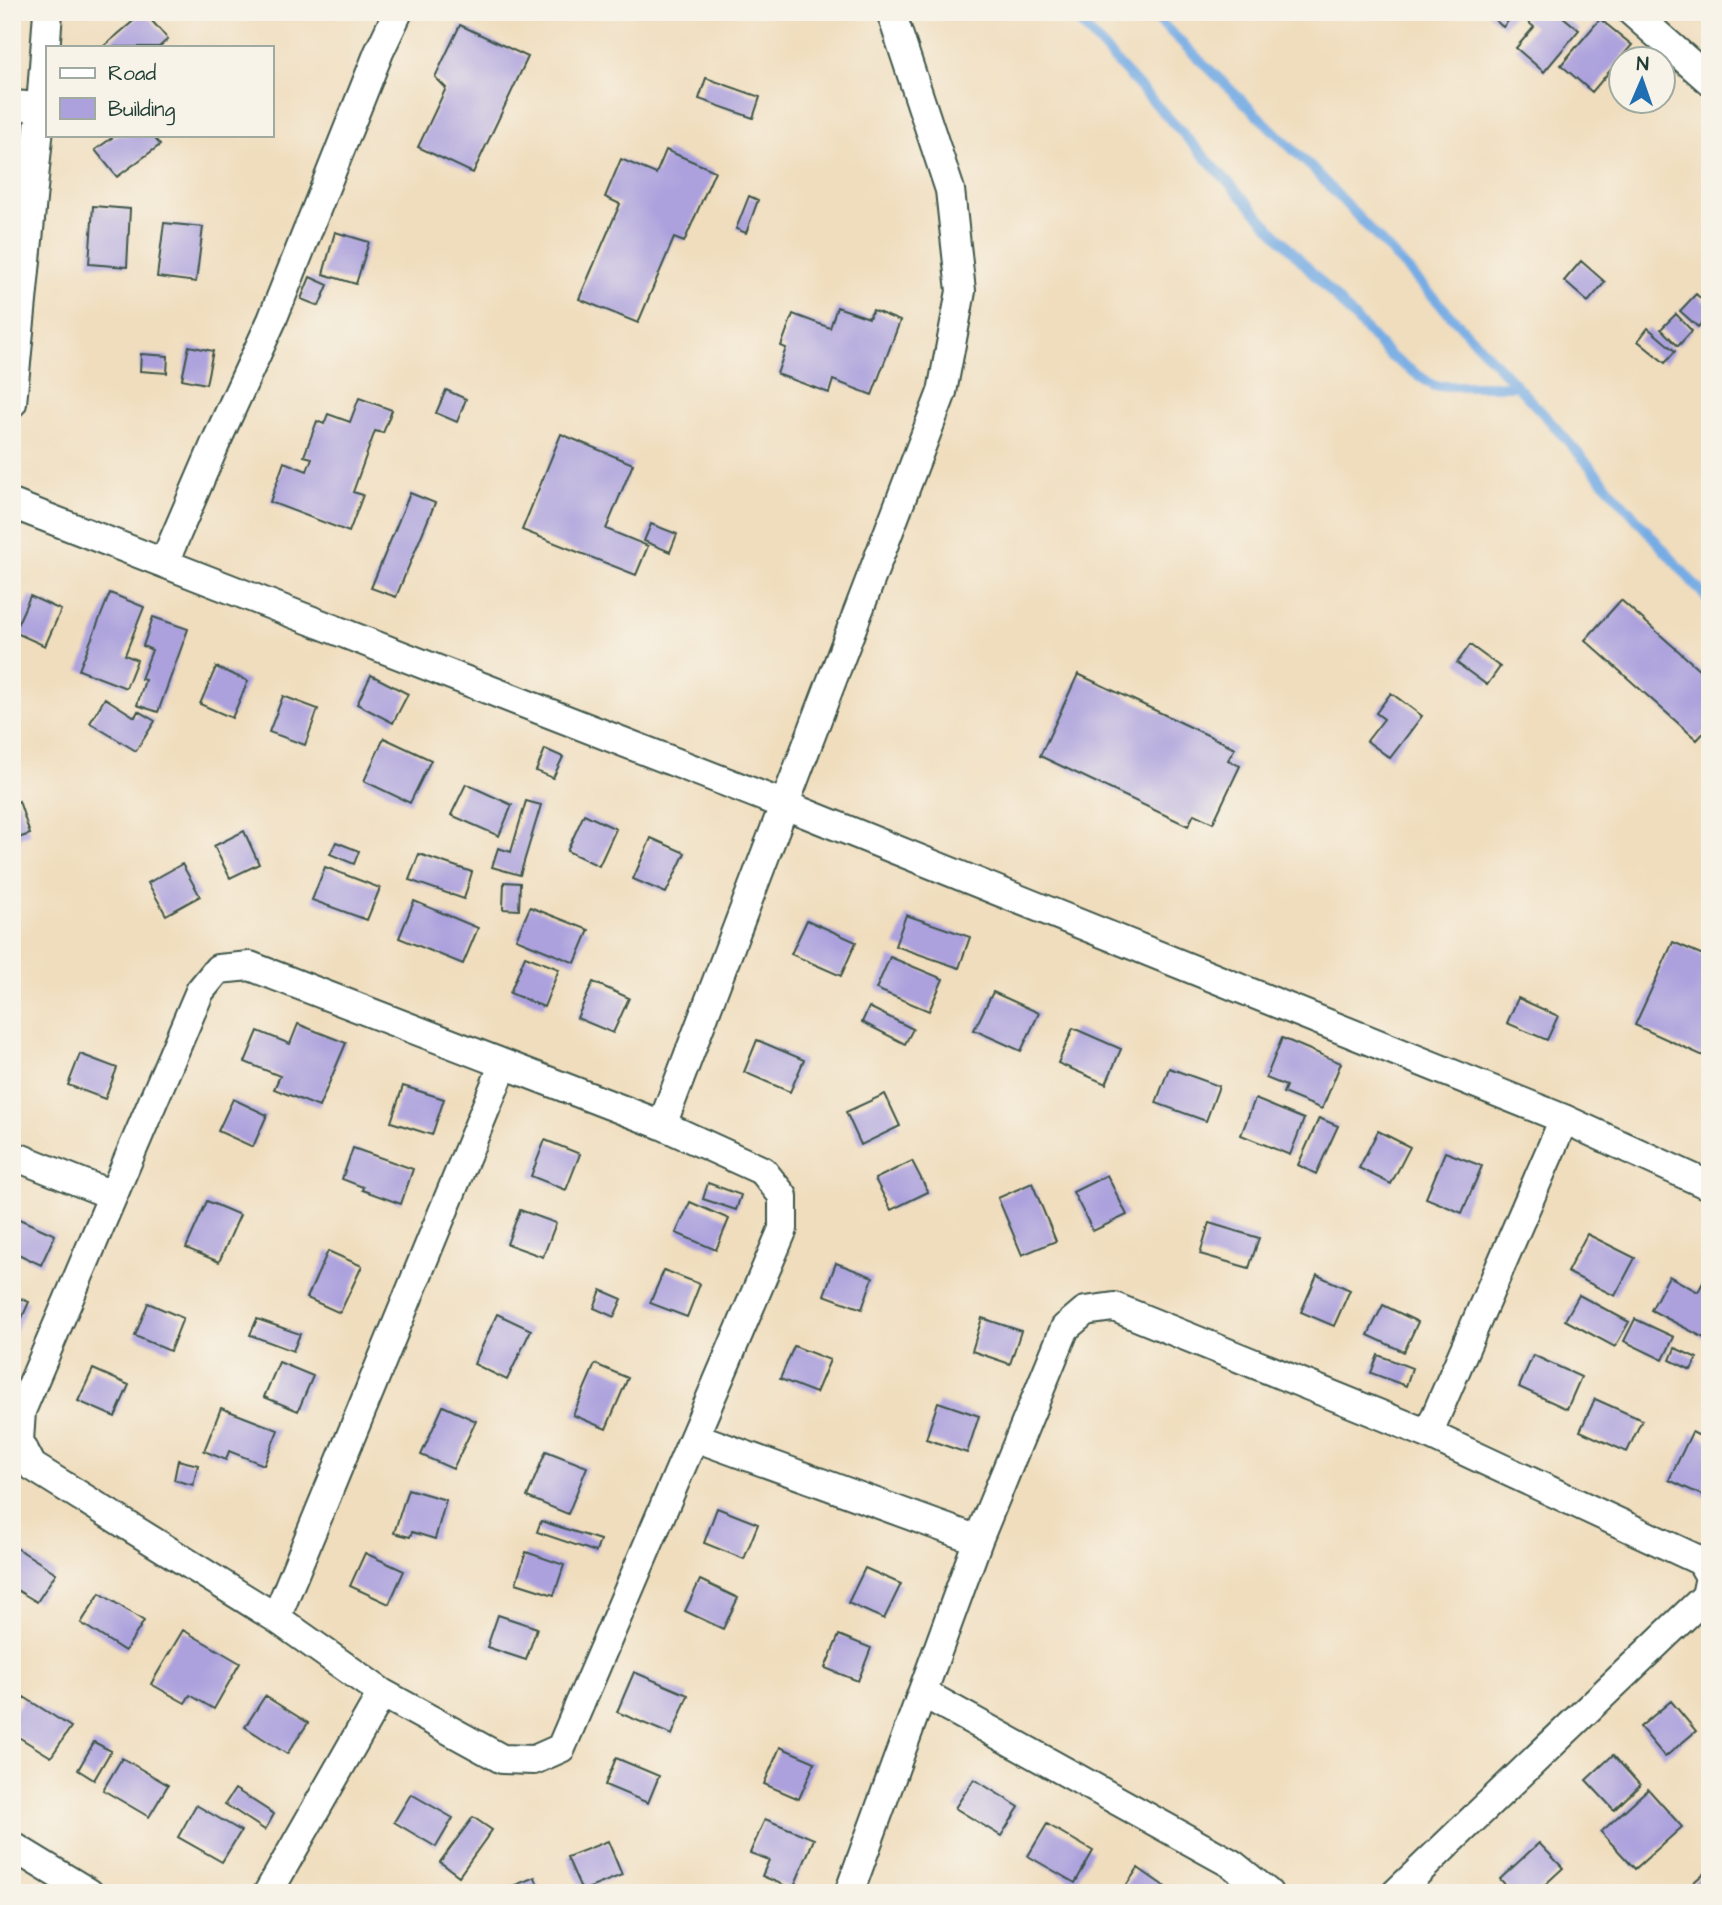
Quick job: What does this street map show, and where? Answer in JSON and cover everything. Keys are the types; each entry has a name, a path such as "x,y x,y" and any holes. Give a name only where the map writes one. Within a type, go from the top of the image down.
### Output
{"street":[{"path":"12,403 48,12"},
{"path":"164,563 272,320 379,52 398,12"},
{"path":"662,1125 942,392 961,291 950,190 891,12"},
{"path":"1632,12 1710,81"},
{"path":"12,105 41,107"},
{"path":"12,504 785,805 1564,1119 1710,1186"},
{"path":"250,966 503,1066 662,1125 763,1171 783,1196 783,1229 561,1748 534,1760 502,1759 382,1693 276,1618 32,1466 19,1441 21,1411 112,1195 200,991 218,969 250,966"},
{"path":"276,1618 503,1066"},
{"path":"1429,1434 1564,1119"},
{"path":"12,1155 112,1195"},
{"path":"849,1893 978,1540 1065,1328 1085,1311 1114,1307 1429,1434 1701,1561 1710,1577 1706,1596 1396,1893"},
{"path":"695,1437 978,1540"},
{"path":"268,1893 382,1693"},
{"path":"923,1693 1232,1864 1268,1893"},
{"path":"12,1846 89,1893"}],"building":[{"path":"144,12 168,39 160,46 104,46"},
{"path":"1516,12 1503,27 1488,14"},
{"path":"1516,12 1557,12 1579,30 1544,72 1516,48 1534,27"},
{"path":"1600,19 1632,45 1606,46 1606,76 1592,92 1561,65"},
{"path":"460,25 528,57 473,173 418,147 446,88 435,77"},
{"path":"706,78 760,97 753,118 699,99"},
{"path":"115,136 153,136 160,145 117,177 95,150"},
{"path":"666,150 715,171 684,242 674,238 638,323 579,299 620,204 605,197 621,159 656,174"},
{"path":"749,196 758,200 746,233 736,229"},
{"path":"93,206 130,209 127,267 89,264"},
{"path":"164,223 203,227 196,282 157,277"},
{"path":"335,232 369,242 356,284 323,274"},
{"path":"1581,261 1605,282 1588,302 1564,281"},
{"path":"310,277 328,285 319,306 301,299"},
{"path":"1696,294 1710,307 1710,314 1698,327 1680,311"},
{"path":"837,307 869,318 873,310 900,321 872,395 833,380 829,393 777,374 786,348 781,346 793,314 830,328"},
{"path":"1676,314 1692,331 1678,346 1661,329"},
{"path":"1648,328 1675,351 1665,363 1638,341"},
{"path":"189,346 213,351 206,384 182,379"},
{"path":"141,354 168,356 167,373 140,371"},
{"path":"446,390 466,399 457,422 436,413"},
{"path":"359,398 392,410 383,433 375,431 353,492 363,495 349,532 270,502 284,462 307,471 312,458 304,456 317,421 324,424 328,414 350,422"},
{"path":"561,434 633,464 606,529 648,546 636,575 522,530"},
{"path":"410,493 435,503 396,597 371,588"},
{"path":"651,524 677,534 670,552 644,541"},
{"path":"110,593 144,607 125,655 137,660 126,688 79,670"},
{"path":"30,596 61,610 45,646 14,632"},
{"path":"1621,600 1710,679 1710,726 1697,740 1585,640"},
{"path":"153,617 188,629 158,712 137,705 145,680 141,679 152,650 143,646"},
{"path":"1470,645 1500,667 1487,685 1457,663"},
{"path":"216,667 248,681 232,718 200,704"},
{"path":"1078,674 1235,748 1228,760 1240,766 1213,823 1194,814 1188,826 1040,756"},
{"path":"371,675 408,694 393,723 357,704"},
{"path":"1391,693 1422,716 1390,758 1367,741 1384,719 1376,713"},
{"path":"283,696 318,709 305,745 269,732"},
{"path":"105,698 135,717 138,711 155,721 136,751 90,723"},
{"path":"384,738 431,760 410,803 364,781"},
{"path":"545,749 563,757 553,778 536,771"},
{"path":"466,784 512,805 499,836 451,815"},
{"path":"19,801 30,834 12,840 12,803"},
{"path":"526,801 541,805 520,875 492,867 498,848 511,852"},
{"path":"584,814 616,829 599,866 567,851"},
{"path":"244,831 259,864 230,878 214,846"},
{"path":"651,838 685,853 666,893 633,879"},
{"path":"336,842 359,851 354,864 330,854"},
{"path":"419,854 472,872 464,899 409,880"},
{"path":"182,864 200,896 166,915 148,883"},
{"path":"325,867 380,888 367,920 312,900"},
{"path":"504,882 520,883 519,910 503,909"},
{"path":"414,901 478,928 463,964 399,938"},
{"path":"530,907 589,930 575,963 516,939"},
{"path":"906,915 970,937 959,968 895,946"},
{"path":"807,920 856,942 841,976 791,954"},
{"path":"1673,942 1710,958 1710,1059 1635,1025"},
{"path":"525,956 559,969 544,1007 510,993"},
{"path":"890,957 943,979 929,1011 876,989"},
{"path":"593,982 629,998 613,1033 577,1018"},
{"path":"993,992 1039,1013 1021,1051 974,1030"},
{"path":"1518,998 1558,1016 1547,1040 1507,1023"},
{"path":"869,1007 913,1029 905,1044 862,1022"},
{"path":"298,1024 346,1043 319,1107 274,1089 280,1076 245,1062 258,1031 290,1044"},
{"path":"1073,1028 1121,1049 1106,1084 1058,1063"},
{"path":"1282,1038 1341,1063 1322,1109 1283,1093 1286,1086 1266,1078"},
{"path":"757,1040 804,1060 790,1092 744,1072"},
{"path":"80,1054 117,1068 105,1099 68,1085"},
{"path":"1169,1068 1219,1086 1206,1121 1156,1103"},
{"path":"403,1086 444,1099 432,1135 391,1122"},
{"path":"885,1094 900,1126 861,1145 846,1112"},
{"path":"233,1099 267,1115 253,1147 218,1131"},
{"path":"1255,1099 1304,1119 1290,1155 1241,1135"},
{"path":"1319,1118 1338,1126 1316,1174 1298,1165"},
{"path":"1378,1131 1410,1147 1391,1184 1359,1168"},
{"path":"545,1140 580,1154 566,1190 531,1176"},
{"path":"353,1148 413,1169 401,1204 362,1190 363,1187 342,1179"},
{"path":"1445,1152 1482,1166 1462,1213 1426,1198"},
{"path":"912,1161 928,1192 891,1210 875,1179"},
{"path":"1107,1175 1127,1215 1093,1231 1073,1192"},
{"path":"708,1183 741,1195 736,1210 703,1199"},
{"path":"1032,1183 1056,1241 1022,1255 998,1198"},
{"path":"207,1201 240,1215 219,1262 186,1248"},
{"path":"690,1202 729,1219 716,1250 676,1233"},
{"path":"520,1210 556,1223 543,1257 507,1244"},
{"path":"17,1218 55,1235 41,1265 12,1251 12,1228"},
{"path":"1209,1223 1259,1238 1249,1268 1200,1254"},
{"path":"1587,1234 1635,1258 1615,1296 1567,1272"},
{"path":"328,1251 362,1266 340,1313 307,1298"},
{"path":"836,1263 873,1277 862,1309 824,1295"},
{"path":"1710,1269 1710,1333 1706,1339 1651,1310 1669,1276 1698,1292"},
{"path":"664,1270 700,1284 687,1317 650,1303"},
{"path":"1317,1275 1350,1290 1334,1326 1301,1312"},
{"path":"601,1290 622,1299 614,1317 594,1308"},
{"path":"12,1295 29,1302 15,1334 12,1333"},
{"path":"1579,1295 1629,1322 1615,1347 1565,1320"},
{"path":"148,1303 183,1318 170,1351 135,1336"},
{"path":"1383,1305 1418,1322 1404,1352 1368,1335"},
{"path":"497,1314 531,1330 507,1380 474,1364"},
{"path":"982,1318 1021,1331 1010,1364 972,1351"},
{"path":"257,1319 300,1334 293,1351 250,1335"},
{"path":"1635,1319 1674,1337 1663,1360 1624,1341"},
{"path":"794,1346 830,1360 816,1393 780,1379"},
{"path":"1675,1348 1697,1358 1691,1370 1670,1360"},
{"path":"1378,1355 1412,1368 1406,1386 1371,1373"},
{"path":"1533,1355 1581,1377 1567,1409 1519,1387"},
{"path":"279,1362 313,1376 298,1411 264,1397"},
{"path":"595,1364 628,1378 606,1429 573,1415"},
{"path":"93,1369 129,1385 115,1417 78,1401"},
{"path":"1595,1399 1642,1420 1627,1452 1580,1431"},
{"path":"938,1402 979,1416 967,1453 926,1439"},
{"path":"443,1406 476,1421 453,1469 421,1455"},
{"path":"221,1408 278,1430 264,1465 229,1451 226,1460 204,1451"},
{"path":"1692,1432 1710,1441 1710,1499 1669,1480"},
{"path":"546,1451 587,1467 568,1514 527,1497"},
{"path":"178,1460 198,1465 193,1485 174,1480"},
{"path":"408,1489 446,1500 435,1539 412,1532 410,1537 394,1533"},
{"path":"717,1508 758,1524 744,1559 704,1543"},
{"path":"541,1521 600,1540 596,1552 537,1532"},
{"path":"12,1545 56,1573 37,1602 12,1587"},
{"path":"526,1552 564,1565 554,1595 516,1583"},
{"path":"365,1553 404,1571 389,1604 350,1586"},
{"path":"865,1568 901,1584 884,1619 848,1603"},
{"path":"700,1580 738,1598 723,1629 685,1611"},
{"path":"100,1593 144,1621 125,1651 81,1623"},
{"path":"498,1615 537,1628 526,1660 487,1647"},
{"path":"183,1630 240,1663 214,1709 190,1695 185,1703 151,1684"},
{"path":"839,1635 871,1648 858,1681 825,1668"},
{"path":"634,1672 688,1695 672,1735 617,1712"},
{"path":"265,1696 308,1723 287,1754 245,1727"},
{"path":"24,1697 71,1727 51,1757 12,1733 12,1716"},
{"path":"1671,1701 1696,1731 1665,1757 1640,1727"},
{"path":"94,1742 111,1751 94,1780 78,1770"},
{"path":"780,1747 815,1762 799,1799 764,1784"},
{"path":"1613,1755 1640,1785 1614,1810 1586,1780"},
{"path":"122,1758 168,1785 149,1817 103,1790"},
{"path":"616,1758 659,1776 648,1803 605,1785"},
{"path":"974,1779 1019,1807 1001,1836 955,1808"},
{"path":"235,1789 274,1814 265,1830 225,1804"},
{"path":"1648,1789 1682,1827 1635,1869 1601,1832"},
{"path":"411,1794 453,1818 436,1847 394,1822"},
{"path":"196,1805 241,1831 222,1862 178,1837"},
{"path":"473,1817 492,1830 459,1876 440,1862"},
{"path":"765,1819 814,1839 793,1889 762,1876 769,1860 750,1853"},
{"path":"1047,1824 1093,1851 1075,1883 1028,1856"},
{"path":"608,1841 622,1875 582,1891 567,1857"},
{"path":"1539,1843 1563,1868 1536,1893 1513,1893 1500,1879"},
{"path":"1138,1868 1174,1893 1121,1893"},
{"path":"1710,1868 1710,1893 1689,1893 1686,1889"},
{"path":"535,1877 541,1893 505,1893 503,1890"}],"waterway":[{"path":"1070,12 1390,356 1434,386 1517,386"},
{"path":"1150,12 1313,169 1548,419 1710,602"}]}
